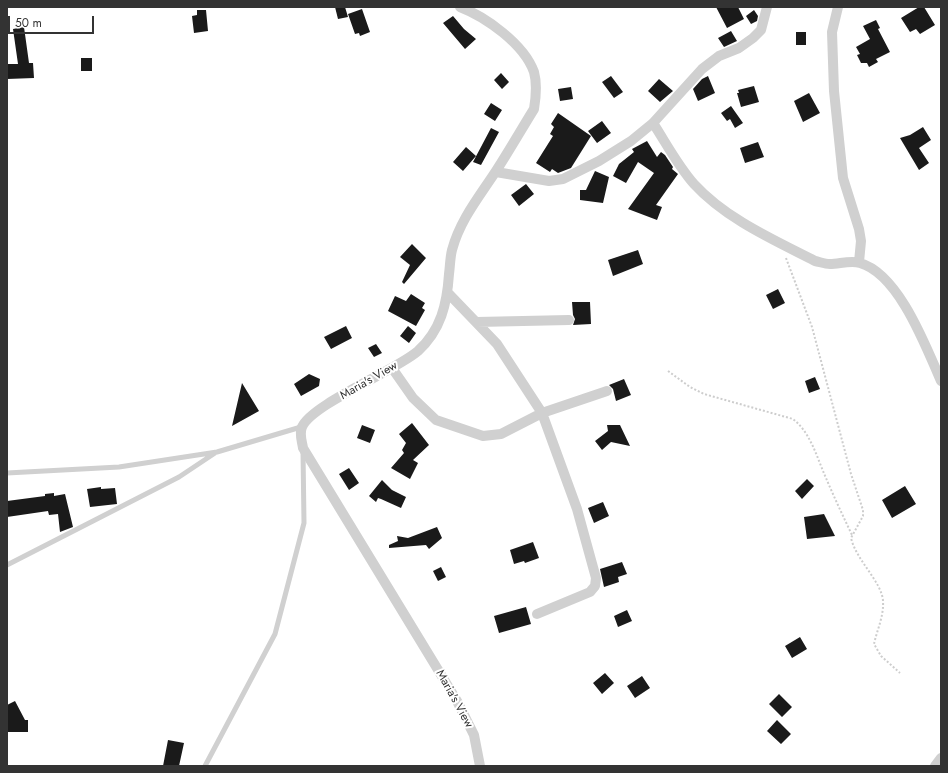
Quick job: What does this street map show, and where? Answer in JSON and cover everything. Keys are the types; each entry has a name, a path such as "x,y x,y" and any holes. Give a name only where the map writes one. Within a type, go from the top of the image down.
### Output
{"street":[{"name":"Maria's View","path":"460,7 484,19 504,34 521,51 534,71 536,99 534,109 496,172 470,208 459,230 452,252 448,293 442,318 434,333 418,351 392,368 327,405 302,426 300,434 303,448 457,701 474,735 480,766"},
{"path":"496,172 549,181 563,179 599,161 631,141 653,123 702,69 719,56 739,48 761,30 767,7"},
{"path":"838,7 832,32 834,91 843,178 859,229 861,241 859,262"},
{"path":"653,123 694,184 735,218 815,261 828,264 859,262 879,274 895,290 920,334 941,381"},
{"path":"448,293 477,322 514,368 542,414 577,509 596,578 595,586 590,592 537,614"},
{"path":"477,322 569,320"},
{"path":"392,368 413,398 436,420 483,436 501,434 542,414 607,391"},
{"path":"935,766 941,758"}],"lane":[{"path":"7,473 119,467 216,452 302,426"},
{"path":"205,766 275,634 304,523 303,448"},
{"path":"7,565 179,477 216,452"}],"path":[{"path":"781,244 812,327 851,474 863,510 863,516 852,534"},
{"path":"668,371 690,387 704,394 793,419 800,424 810,442 852,534 853,545 883,599 883,612 874,644 881,656 900,673"}],"building":[{"path":"335,7 345,7 348,17 338,19"},
{"path":"716,7 738,7 744,19 727,28"},
{"path":"919,7 924,7 935,25 920,34 916,29 910,32 901,18"},
{"path":"362,9 370,32 360,36 359,33 355,34 348,14"},
{"path":"197,10 206,10 208,31 194,33 192,16 197,15"},
{"path":"754,10 758,16 757,21 751,24 746,16"},
{"path":"453,16 464,29 476,39 465,49 443,23"},
{"path":"876,20 880,28 878,29 890,52 876,59 878,62 869,67 867,63 861,63 857,55 860,54 856,47 870,39 863,26"},
{"path":"24,27 29,63 33,63 34,78 7,79 7,64 18,64 13,29"},
{"path":"731,31 737,41 724,47 718,38"},
{"path":"796,32 806,32 806,45 796,45"},
{"path":"81,58 92,58 92,71 81,71"},
{"path":"501,73 509,82 502,89 494,80"},
{"path":"611,76 623,92 614,98 602,82"},
{"path":"708,76 715,93 698,101 693,89 702,79"},
{"path":"659,79 673,91 660,102 648,91"},
{"path":"754,86 759,102 741,107 737,93 739,93 738,90"},
{"path":"571,87 573,99 560,101 558,89"},
{"path":"809,93 820,113 803,122 794,101"},
{"path":"491,103 502,110 495,121 484,114"},
{"path":"731,106 743,123 735,128 730,119 727,121 721,113"},
{"path":"558,113 591,136 571,168 558,173 552,169 550,172 536,163 553,136 550,134 554,127 551,124"},
{"path":"602,121 611,133 597,143 588,131"},
{"path":"923,127 931,140 919,148 929,163 919,170 900,138 910,135"},
{"path":"491,128 499,132 481,165 473,162"},
{"path":"647,141 657,157 661,152 665,155 673,167 672,169 678,174 656,205 662,207 657,220 628,209 654,173 638,162 626,183 613,176 619,164 634,152 632,149"},
{"path":"758,142 764,157 745,163 740,148"},
{"path":"466,147 476,156 463,171 453,162"},
{"path":"595,171 609,177 603,203 580,200 580,190 586,190"},
{"path":"526,184 534,194 519,206 511,195"},
{"path":"412,244 426,258 404,284 402,282 410,265 400,257"},
{"path":"638,250 643,264 613,276 608,260"},
{"path":"778,289 785,303 773,309 766,295"},
{"path":"411,294 425,303 422,308 425,310 416,326 388,311 395,296 406,301"},
{"path":"572,302 590,302 591,324 573,325 575,319 573,315"},
{"path":"346,326 352,338 331,349 324,337"},
{"path":"408,326 416,333 409,343 400,336"},
{"path":"376,344 382,353 374,357 368,348"},
{"path":"309,374 320,379 319,386 301,396 294,384"},
{"path":"815,377 820,389 809,393 805,381"},
{"path":"624,379 631,395 616,401 613,389 609,385"},
{"path":"242,383 259,411 232,426"},
{"path":"412,423 429,445 413,460 418,463 410,479 391,468 404,453 402,450 406,443 399,434"},
{"path":"362,425 375,430 370,443 357,438"},
{"path":"607,425 620,425 630,446 611,442 602,450 595,441 608,431"},
{"path":"349,468 359,483 349,490 339,474"},
{"path":"807,479 814,486 802,499 795,491"},
{"path":"382,480 392,490 406,497 401,508 378,498 376,502 369,496"},
{"path":"905,486 916,504 892,518 882,500"},
{"path":"101,487 101,489 115,488 117,504 90,507 87,489"},
{"path":"54,493 54,496 65,494 73,527 60,532 58,514 49,515 48,511 7,517 7,501 45,496 45,494"},
{"path":"603,502 609,516 594,523 588,508"},
{"path":"824,514 835,536 807,539 804,517"},
{"path":"437,527 442,538 429,549 426,545 389,548 389,545 398,541 397,536 408,538"},
{"path":"533,542 539,558 525,563 524,561 514,564 510,550"},
{"path":"622,562 627,574 618,577 619,582 604,587 600,569"},
{"path":"441,567 446,577 438,581 433,571"},
{"path":"526,607 531,624 499,633 494,616"},
{"path":"627,610 632,621 618,627 614,616"},
{"path":"800,637 807,649 792,658 785,646"},
{"path":"605,673 614,683 602,694 593,683"},
{"path":"642,676 650,688 635,698 627,686"},
{"path":"779,694 792,707 782,717 769,704"},
{"path":"15,701 25,720 28,720 28,732 7,732 7,705"},
{"path":"777,720 791,734 781,744 767,731"},
{"path":"168,740 184,743 179,766 163,766"}]}
